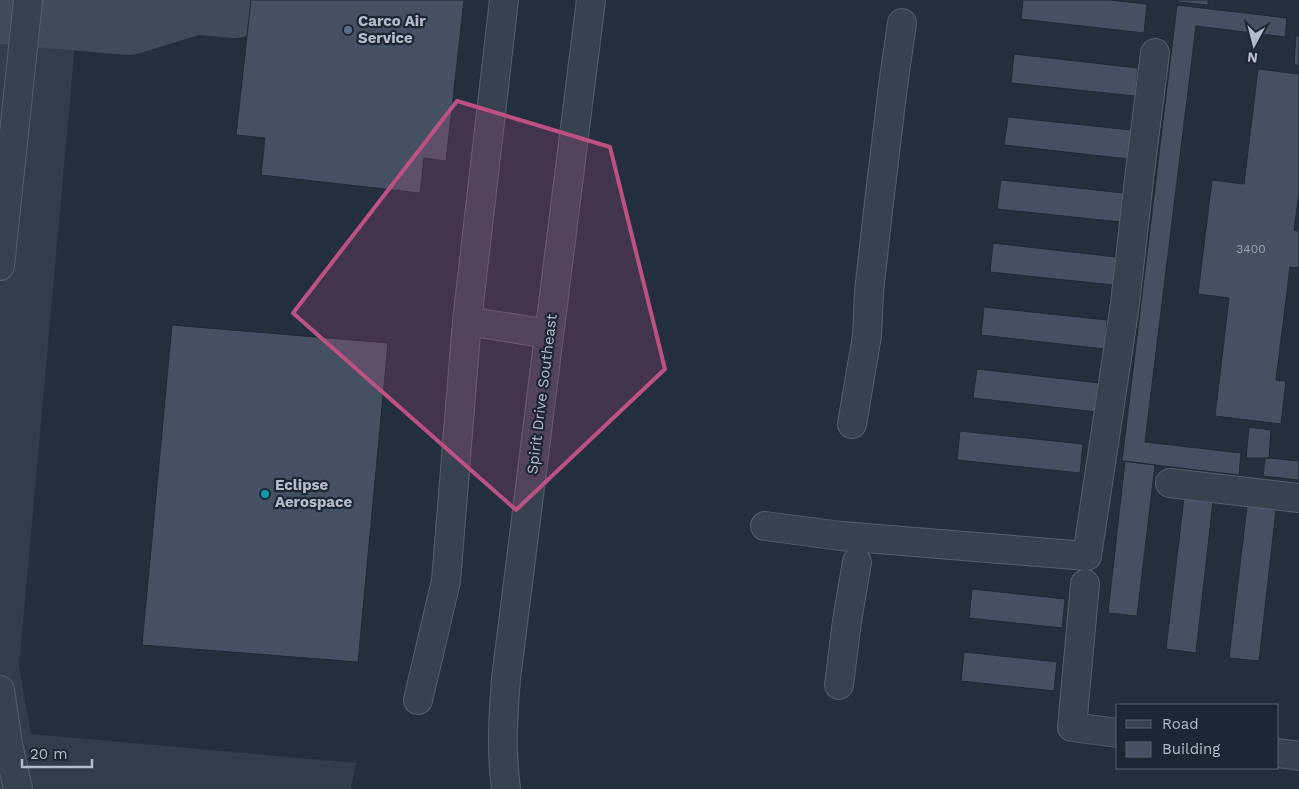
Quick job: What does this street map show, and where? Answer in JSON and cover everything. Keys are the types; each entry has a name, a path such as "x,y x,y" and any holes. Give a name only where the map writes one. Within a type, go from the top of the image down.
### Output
{"street":[{"path":"0,266 28,0"},
{"path":"418,700 446,581 467,321 504,0"},
{"name":"Spirit Drive Southeast","path":"506,789 503,763 503,731 506,679 591,0"},
{"path":"852,424 867,336 869,292 892,86 902,23"},
{"path":"766,526 841,536 1087,556 1125,304 1155,53"},
{"path":"467,321 549,334"},
{"path":"1170,483 1299,498"},
{"path":"839,685 857,562"},
{"path":"1085,584 1072,727 1116,734"},
{"path":"0,690 8,744 18,789"}],"highlighted area":[{"path":"457,101 610,147 665,369 516,510 293,313"}],"shaded area":[{"path":"0,0 79,0 19,667 31,734 356,763 351,789 0,789"}],"building":[{"path":"251,0 464,0 446,161 424,158 420,193 261,175 265,138 236,135"},
{"path":"1023,0 1109,0 1147,4 1144,33 1021,19"},
{"path":"1178,0 1208,0 1208,5 1178,2"},
{"path":"1177,5 1287,18 1285,37 1196,26 1145,442 1241,453 1239,475 1122,461"},
{"path":"1296,35 1299,36 1299,65 1294,65"},
{"path":"1014,54 1138,68 1135,96 1011,83"},
{"path":"1258,69 1299,74 1299,193 1294,230 1299,231 1299,266 1298,268 1290,267 1276,380 1286,381 1281,424 1215,416 1229,298 1198,294 1212,180 1244,184"},
{"path":"1008,117 1131,130 1128,159 1004,145"},
{"path":"1001,180 1124,193 1121,222 997,209"},
{"path":"993,243 1116,257 1113,285 990,272"},
{"path":"984,307 1107,320 1105,349 981,335"},
{"name":"Eclipse Aerospace","path":"172,325 388,343 358,662 142,645"},
{"path":"977,369 1100,383 1097,412 973,398"},
{"path":"1249,427 1271,430 1269,458 1246,458"},
{"path":"960,431 1083,444 1080,473 957,460"},
{"path":"1265,459 1299,461 1299,480 1263,476"},
{"path":"1125,461 1155,465 1137,616 1108,613"},
{"path":"1184,498 1213,501 1196,653 1166,649"},
{"path":"1247,506 1276,510 1259,661 1229,658"},
{"path":"972,589 1065,599 1062,628 969,618"},
{"path":"964,652 1057,662 1054,691 961,681"}],"taxiway":[{"path":"0,13 130,24 191,5 236,7"}],"place":[{"name":"Carco Air Service","path":"348,30"},
{"name":"Eclipse Aerospace","path":"265,494"}]}
